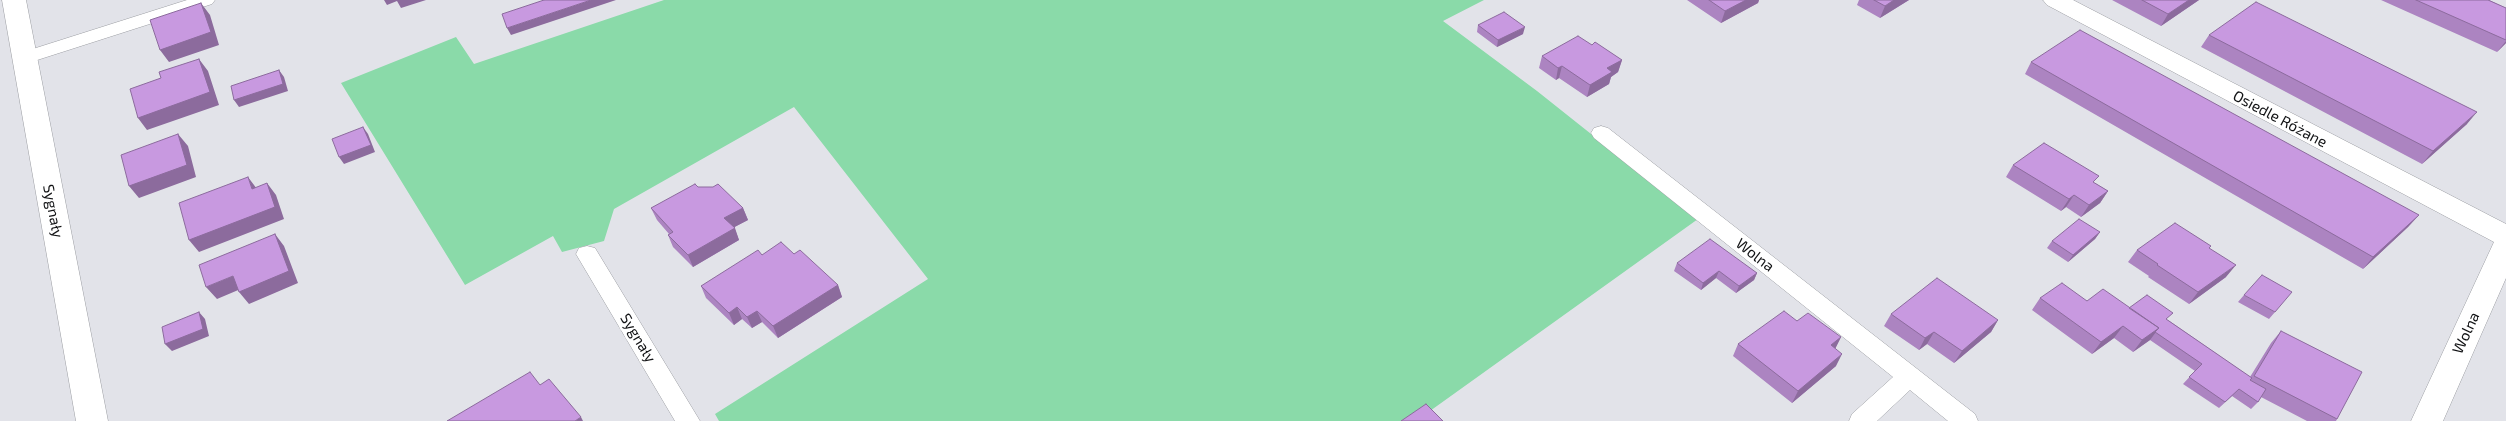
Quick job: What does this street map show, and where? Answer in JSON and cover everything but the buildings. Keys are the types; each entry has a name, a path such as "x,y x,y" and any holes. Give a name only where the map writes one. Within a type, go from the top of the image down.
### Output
{"street":[{"name":"Sygnały","path":"14,0 92,421"},
{"name":"Osiedle Różane","path":"2055,0 2506,236"},
{"name":"Wolna","path":"2426,421 2506,246"}],"lane":[{"path":"24,58 206,0"},
{"name":"Wolna","path":"1601,133 1966,421"},
{"name":"Sygnały","path":"587,254 688,421"},
{"path":"1861,421 1909,376"}],"green space":[{"path":"664,0 1484,0 1443,21 1537,91 1698,219 1416,421 719,421 715,414 928,279 794,107 614,209 604,241 562,252 553,236 465,285 341,83 456,37 474,64"}]}
